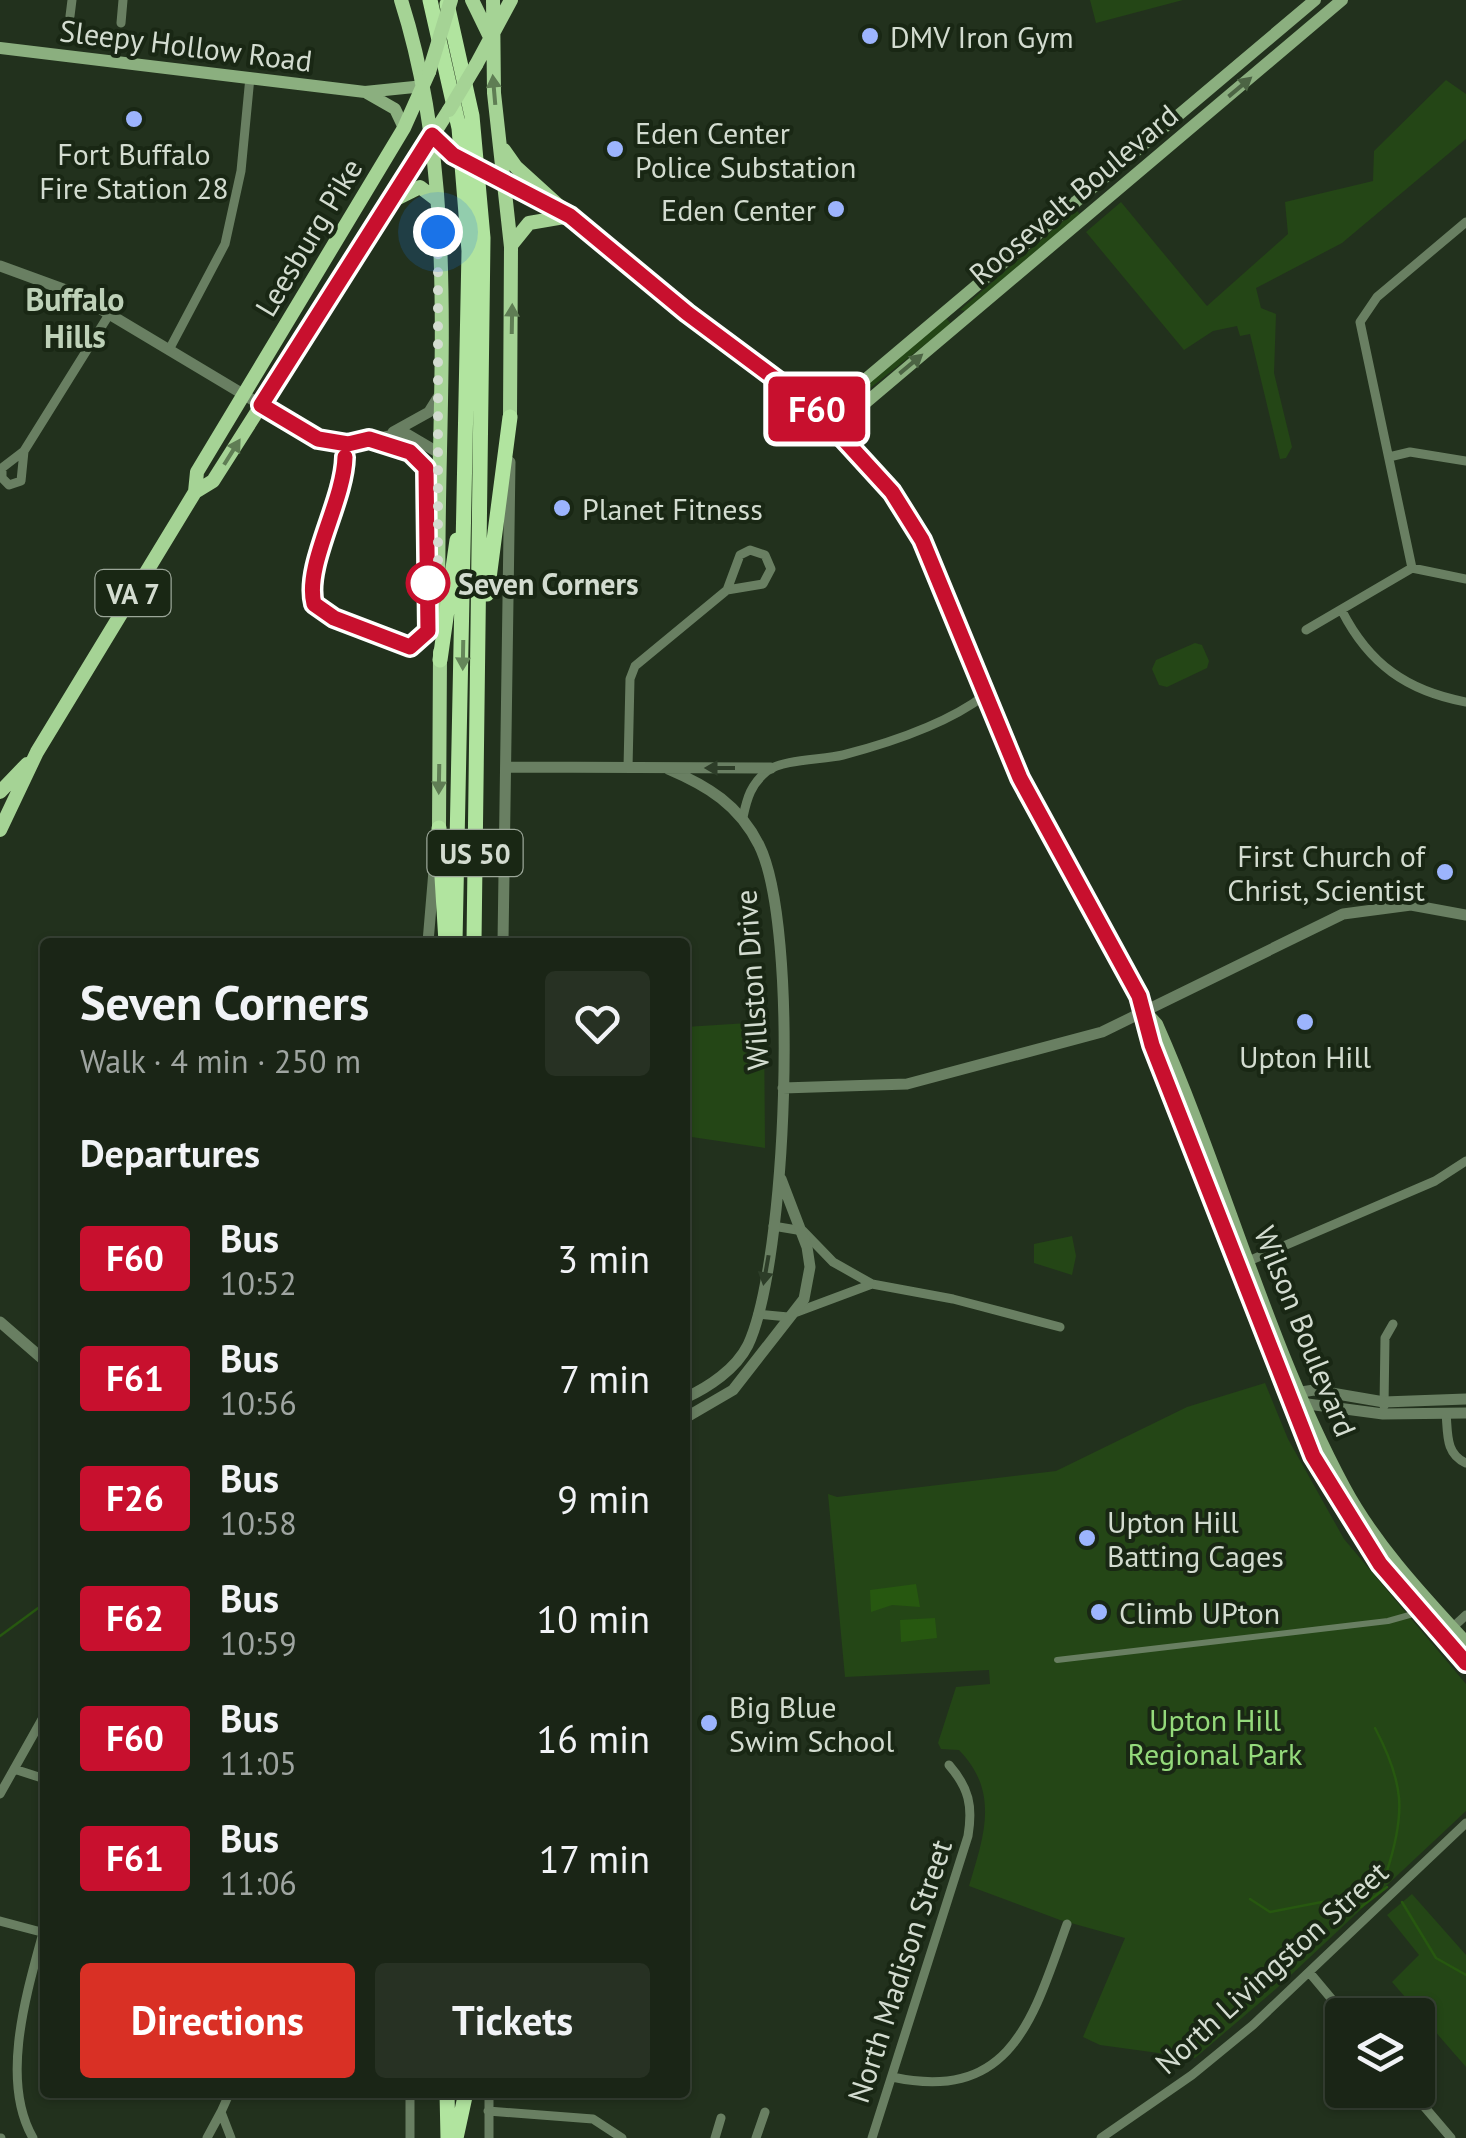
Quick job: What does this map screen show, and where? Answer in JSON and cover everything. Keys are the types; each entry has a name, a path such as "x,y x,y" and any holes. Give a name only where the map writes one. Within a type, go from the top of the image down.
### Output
{"highway":[{"name":"US 50","path":"430,0 446,59 467,189 455,938"},
{"name":"US 50","path":"449,0 472,116 482,238 474,873 477,938"},
{"path":"478,763 490,560 510,416"},
{"path":"440,660 464,496"},
{"path":"439,828 446,938"},
{"path":"447,2098 448,2138"},
{"path":"456,2138 465,2098"}],"main road":[{"path":"401,0 426,79 437,200 439,828"},
{"name":"Leesburg Pike","path":"0,830 37,752 195,492 197,472 404,128 426,79 449,0"},
{"path":"472,0 491,41"},
{"path":"493,0 491,41 512,247 510,416"},
{"name":"Leesburg Pike","path":"195,492 213,481 449,110 511,0"},
{"name":"Roosevelt Boulevard","path":"824,415 1315,0"},
{"name":"Roosevelt Boulevard","path":"837,427 1342,0"},
{"name":"Sleepy Hollow Road","path":"0,48 365,92 426,79"},
{"path":"365,92 395,108 404,128"},
{"name":"Wilson Boulevard","path":"432,135 453,155 570,216 824,415 913,522 1020,778 1146,1012 1152,1045 1344,1488 1466,1663"},
{"path":"500,140 516,167 570,216"},
{"path":"389,202 420,187 437,200"},
{"path":"512,247 516,234 529,223 570,216"},
{"name":"Leesburg Pike","path":"0,792 37,752"},
{"name":"Wilson Boulevard","path":"1244,1263 1287,1397 1340,1506 1420,1612 1466,1642"}],"street":[{"path":"70,16 72,0"},
{"path":"121,23 123,0"},
{"path":"170,348 225,244 241,171 250,77"},
{"path":"1412,568 1360,326 1364,312 1377,297 1466,222"},
{"path":"0,266 50,282 110,313 332,444 389,434 420,438 440,453"},
{"path":"24,451 110,313"},
{"path":"389,434 429,412 439,396"},
{"path":"503,938 510,416"},
{"path":"1388,457 1410,452 1466,461"},
{"path":"628,768 631,673 727,590 740,555 750,550 765,555 771,569 764,584 727,590"},
{"path":"1306,630 1412,568 1466,579"},
{"path":"1342,610 1368,653 1393,676 1430,694 1466,702"},
{"path":"506,766 771,768 887,741 970,706 985,695"},
{"path":"742,818 748,792 771,768"},
{"name":"Willston Drive","path":"668,769 709,788 742,818 760,848 772,884 783,1006 779,1175 758,1314 746,1350 713,1382 690,1395"},
{"path":"428,938 430,877 439,828"},
{"path":"783,1088 872,1088 944,1077 1102,1032 1343,914 1411,904 1466,915"},
{"path":"1244,1263 1435,1181 1466,1161"},
{"path":"690,1415 733,1390 793,1314 810,1267 803,1231 779,1175"},
{"path":"772,1226 803,1231 832,1262 872,1284 954,1298 1060,1327"},
{"path":"758,1314 793,1314 872,1284"},
{"path":"0,1322 40,1357"},
{"path":"1384,1408 1384,1342 1393,1324"},
{"path":"1287,1397 1300,1390 1384,1408 1466,1399"},
{"path":"1287,1397 1307,1406 1466,1413"},
{"path":"1446,1413 1449,1446 1456,1458 1466,1463"},
{"path":"1057,1660 1388,1621 1420,1612"},
{"path":"1448,1632 1466,1615"},
{"path":"0,1794 40,1723"},
{"name":"North Madison Street","path":"872,2138 968,1836 972,1813 968,1792 950,1765"},
{"path":"14,1769 40,1777"},
{"name":"North Livingston Street","path":"1101,2138 1123,2126 1253,2025 1466,1823"},
{"path":"0,1921 40,1932"},
{"path":"892,2076 958,2082 996,2064 1016,2046 1068,1924"},
{"path":"33,2138 14,2106 11,2080 40,1951"},
{"path":"1308,1972 1330,1998"},
{"path":"207,2138 227,2098"},
{"path":"410,2098 410,2138"},
{"path":"488,2098 489,2138"},
{"path":"1425,2108 1451,2138"},
{"path":"488,2111 592,2119 622,2138"},
{"path":"221,2112 231,2138"},
{"path":"756,2138 765,2112"},
{"path":"714,2138 720,2118"},
{"path":"1123,2126 1130,2138"}],"green space":[{"path":"1090,0 1183,0 1096,23"},
{"path":"1446,80 1466,94 1466,139 1342,243 1256,288 1261,308 1276,314 1274,373 1292,447 1286,458 1280,459 1250,334 1240,336 1237,326 1213,331 1184,350 1086,232 1121,202 1207,306 1288,234 1285,202 1373,181 1374,151"},
{"path":"1076,210 1080,214 965,311 960,310"},
{"path":"946,318 951,324 850,404 849,400"},
{"path":"1195,643 1202,645 1209,661 1207,668 1167,687 1159,685 1152,669 1156,660"},
{"path":"764,1022 765,1148 690,1137 690,1027"},
{"path":"1072,1236 1076,1256 1072,1275 1034,1263 1034,1244"},
{"name":"Upton Hill Regional Park","path":"1265,1383 1288,1439 1344,1539 1466,1684 1466,1811 1277,1988 1195,2058 1100,2045 1083,2037 1125,1938 1060,1920 969,1886 980,1850 984,1798 972,1766 959,1750 941,1749 938,1743 956,1687 990,1684 989,1670 845,1677 828,1494 837,1497 1056,1471 1187,1407"},
{"path":"1412,1894 1466,1955 1466,2067 1435,2031 1435,1998 1406,1998 1392,1982 1419,1955 1387,1915"}],"shaded area":[{"path":"916,1584 920,1607 892,1605 871,1612 870,1590"},
{"path":"935,1618 937,1638 901,1642 900,1620"}],"waterway":[{"path":"0,1636 40,1607"},
{"path":"1375,1728 1392,1765 1399,1798 1397,1831 1387,1871"},
{"path":"1250,1899 1270,1912 1327,1901 1361,1907 1387,1887"},
{"path":"1402,1902 1436,1958 1466,1975"}],"bus line":[{"name":"F60","path":"345,457 341,496 314,575 314,604 334,618 410,647 428,631 426,468 410,452 369,439 332,444 318,439 261,405 432,135 453,155 570,216 845,435 913,522 1020,778 1139,996 1146,1012 1146,1030 1313,1456 1333,1494 1380,1564 1466,1663"}],"place":[{"name":"DMV Iron Gym","path":"870,36"},
{"name":"Fort Buffalo Fire Station 28","path":"134,119"},
{"name":"Eden Center Police Substation","path":"615,149"},
{"name":"Eden Center","path":"836,209"},
{"name":"Planet Fitness","path":"562,508"},
{"name":"Seven Corners","path":"428,583"},
{"name":"First Church of Christ, Scientist","path":"1445,872"},
{"name":"Upton Hill","path":"1305,1022"},
{"name":"Upton Hill Batting Cages","path":"1087,1538"},
{"name":"Climb UPton","path":"1099,1612"},
{"name":"Big Blue Swim School","path":"709,1723"}],"district":[{"name":"Buffalo Hills","path":"75,318"}],"route":[{"path":"428,583 438,597 438,232"}]}
